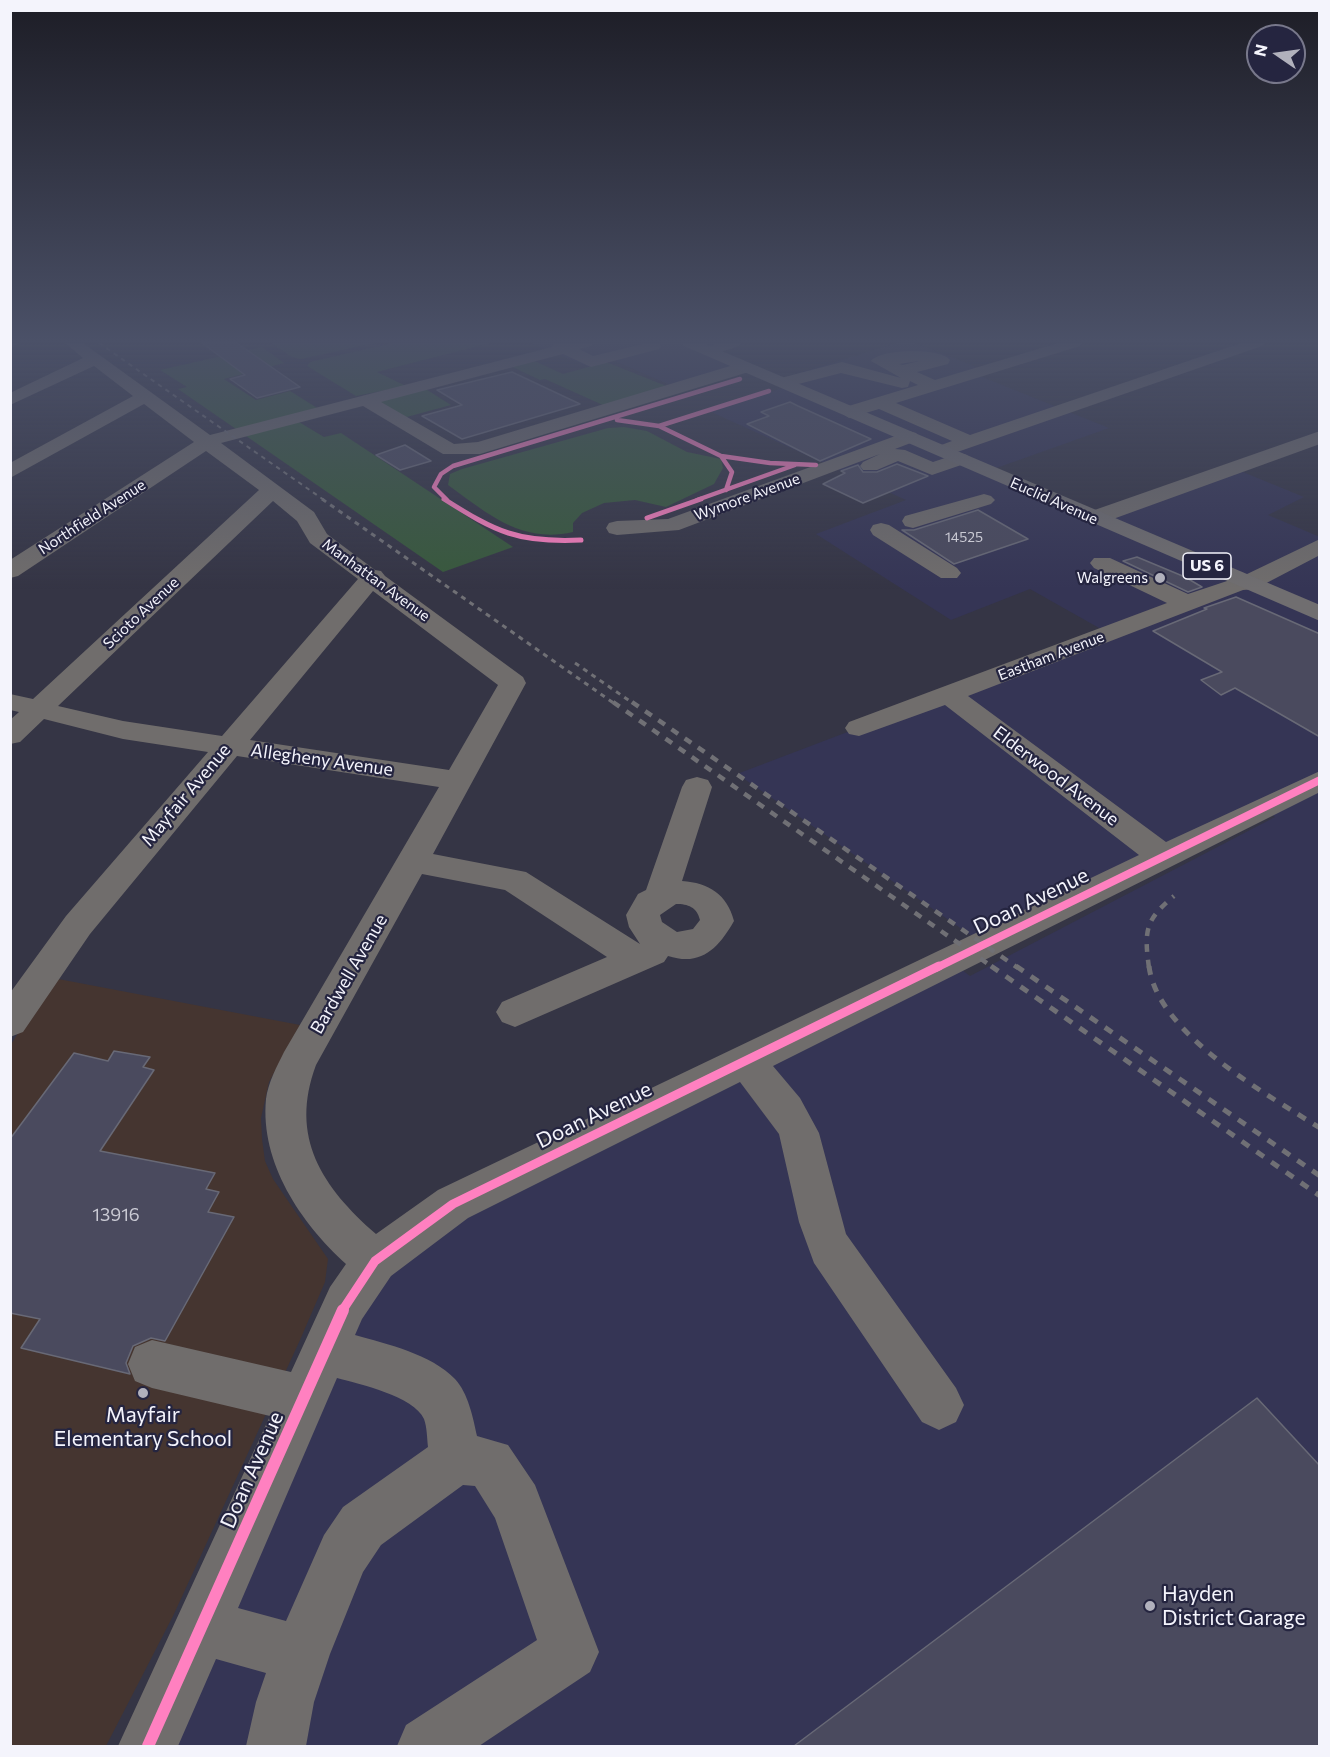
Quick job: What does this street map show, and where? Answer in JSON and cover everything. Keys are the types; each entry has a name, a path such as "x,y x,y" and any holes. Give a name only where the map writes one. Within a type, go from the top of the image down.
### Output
{"main road":[{"name":"Euclid Avenue","path":"880,425 909,437 958,451 1094,518 1320,614"}],"street":[{"path":"10,472 94,425"},
{"name":"Manhattan Avenue","path":"186,425 306,517 318,538 373,576 513,683"},
{"name":"Northfield Avenue","path":"10,571 208,441 269,425"},
{"path":"407,425 450,450 462,451 550,425"},
{"path":"922,425 958,451"},
{"path":"840,462 858,471 898,454 932,469 958,451 1030,425"},
{"name":"Wymore Avenue","path":"616,528 671,525 909,437"},
{"path":"1094,518 1320,437"},
{"name":"Scioto Avenue","path":"10,736 272,490"},
{"path":"949,573 880,530 984,500"},
{"name":"Eastham Avenue","path":"859,728 1186,603 1245,583 1320,546"},
{"path":"1102,563 1186,603"},
{"name":"Mayfair Avenue","path":"10,1022 78,925 226,746 373,576"},
{"name":"Bardwell Avenue","path":"375,1261 346,1237 299,1175 286,1138 286,1097 298,1063 513,683"},
{"name":"Elderwood Avenue","path":"949,695 1164,857"},
{"name":"Allegheny Avenue","path":"10,702 123,730 458,781"},
{"name":"Doan Avenue","path":"148,1746 346,1304 375,1261 453,1204 1320,780"},
{"path":"661,895 683,892 704,898 716,912 717,921 707,938 684,946 671,945 658,941 644,926 646,908 661,895 697,787"},
{"path":"412,861 514,880 637,959"},
{"path":"515,1012 671,945"},
{"path":"745,1061 786,1113 803,1142 819,1221 830,1248 939,1405"},
{"path":"325,1351 415,1380 433,1391 444,1406 456,1458"},
{"path":"152,1364 303,1399"},
{"path":"276,1746 285,1702 301,1654 343,1554 362,1526 456,1458 490,1463 516,1504 570,1652 427,1746"},
{"path":"202,1627 301,1654"}],"shaded area":[{"path":"740,425 1102,425 1109,428 988,471 1093,518 1233,468 1304,497 1268,515 1320,537 1319,1746 148,1746 303,1399 375,1261 949,960 970,976 1275,817 1272,815 985,945 737,774 1108,633 1030,589 951,620 816,534 906,500"},
{"name":"Mayfair Elementary School","path":"53,978 300,1025 269,1082 261,1118 262,1139 265,1161 273,1179 328,1259 325,1282 300,1340 173,1616 106,1746 11,1746 10,1046"}],"green space":[{"path":"230,425 304,425 324,437 341,433 513,547 443,572"},
{"path":"624,427 647,431 687,452 721,459 723,468 714,484 666,507 635,500 604,503 582,513 573,523 573,532 554,535 537,534 506,524 448,485 450,474 462,469 608,428"}],"building":[{"path":"438,425 509,425 462,439"},
{"path":"749,425 840,425 871,439 820,461"},
{"path":"405,445 431,461 400,470 376,455"},
{"path":"897,464 928,476 863,503 823,484 845,473 841,471 858,465 863,472 877,472"},
{"path":"978,510 1028,539 954,564 902,530 914,530"},
{"path":"1137,557 1185,577 1202,587 1188,592 1123,561"},
{"path":"1236,597 1320,634 1320,737 1235,688 1221,695 1201,680 1222,672 1153,631 1207,609 1204,608"},
{"path":"114,1051 150,1057 143,1067 154,1070 100,1151 215,1173 206,1189 219,1192 208,1212 234,1217 165,1341 151,1338 133,1346 126,1363 130,1374 21,1348 40,1319 10,1313 10,1139 74,1053 108,1061"},
{"name":"Hayden District Garage","path":"1257,1398 1320,1466 1320,1746 794,1746"}],"railway":[{"path":"217,425 324,500"},
{"path":"322,499 615,704"},
{"path":"575,663 634,704"},
{"path":"613,702 994,968"},
{"path":"632,702 1018,968"},
{"path":"1149,968 1147,945 1149,927 1157,912 1174,896"},
{"path":"991,966 1320,1196"},
{"path":"1016,966 1320,1176"},
{"path":"1149,966 1157,991 1172,1015 1193,1038 1245,1080 1320,1128"}],"cycle path":[{"path":"581,540 537,540 505,533 490,527 439,495 434,487 438,478 445,471 458,465 589,425"},
{"path":"652,425 659,426 721,456 732,472 726,490"},
{"path":"721,456 770,463 816,465"},
{"path":"647,518 795,465"},
{"path":"148,1746 346,1303 375,1261 453,1204 1320,780"}],"place":[{"name":"Walgreens","path":"1160,578"},
{"name":"Mayfair Elementary School","path":"143,1393"},
{"name":"Hayden District Garage","path":"1150,1606"}]}
